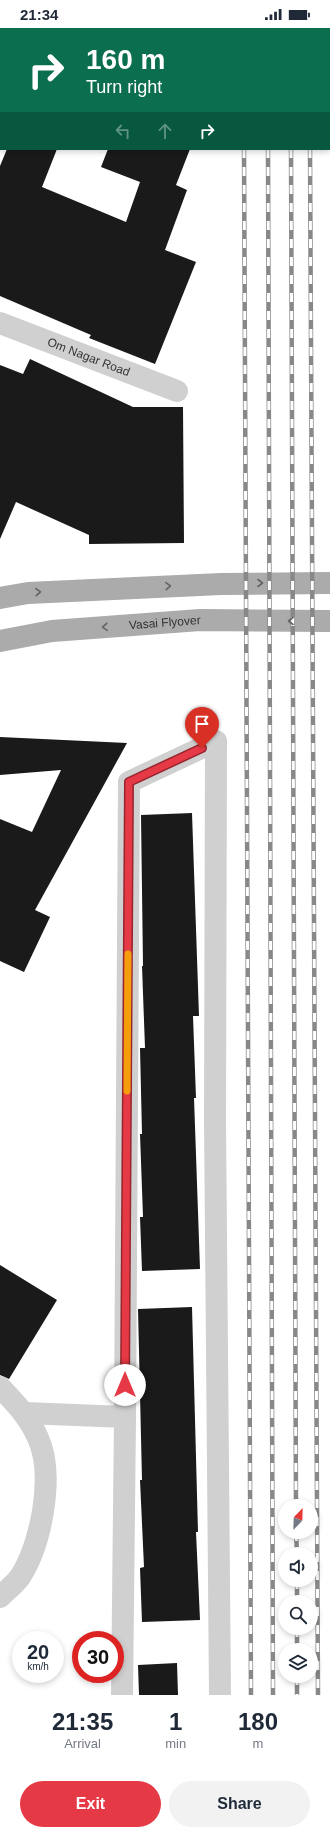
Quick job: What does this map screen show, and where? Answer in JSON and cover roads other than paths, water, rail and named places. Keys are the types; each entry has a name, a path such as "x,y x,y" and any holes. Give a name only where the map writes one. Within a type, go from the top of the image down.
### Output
{"main road":[{"path":"0,598 28,593 213,584 330,583"},
{"name":"Vasai Flyover","path":"0,641 52,630 200,620 330,621"}],"street":[{"name":"Om Nagar Road","path":"0,323 177,391"},
{"path":"122,1695 129,782 216,741 215,1129 220,1695"},
{"path":"0,1387 25,1413 39,1440 44,1463 46,1490 43,1518 20,1578 0,1596"},
{"path":"25,1413 125,1417"}],"railway":[{"path":"244,150 251,1695"},
{"path":"268,150 273,1695"},
{"path":"291,150 296,1499"},
{"path":"310,150 318,1695"},
{"path":"296,1539 297,1547"},
{"path":"297,1587 297,1595"},
{"path":"297,1635 297,1643"},
{"path":"297,1683 297,1695"}]}
